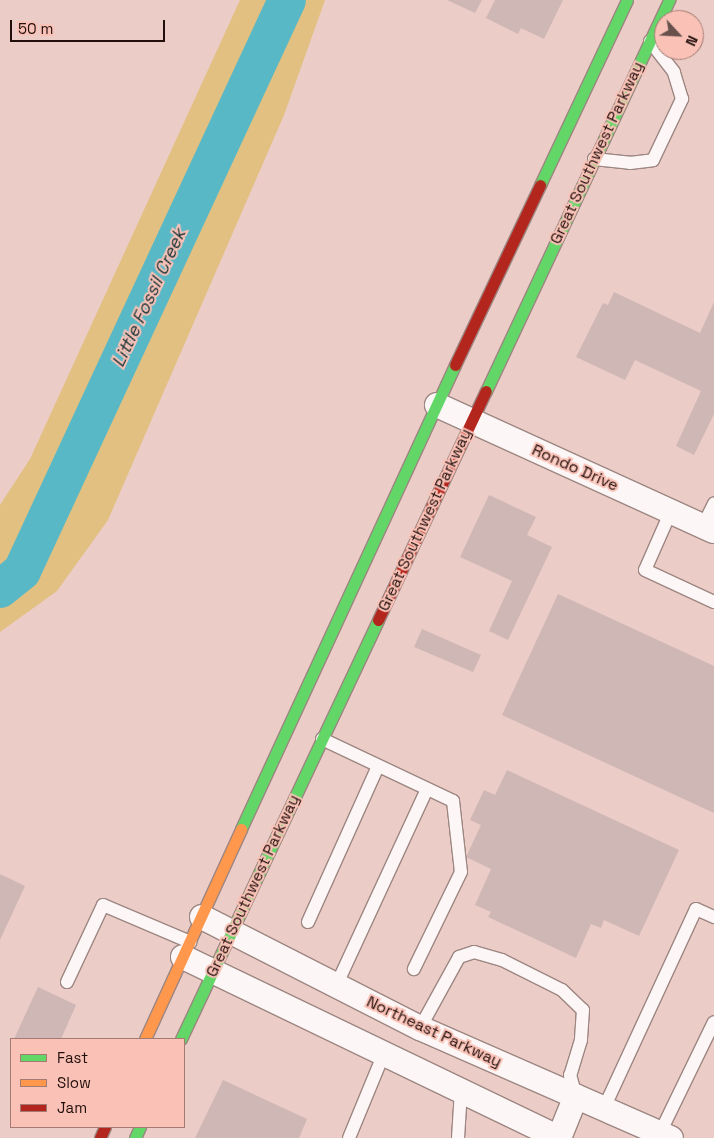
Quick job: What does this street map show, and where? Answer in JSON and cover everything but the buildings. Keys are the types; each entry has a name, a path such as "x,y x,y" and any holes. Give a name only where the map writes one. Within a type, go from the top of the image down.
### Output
{"street":[{"name":"Great Southwest Parkway","path":"145,1038 437,405 627,0"},
{"name":"Great Southwest Parkway","path":"181,1038 669,0"},
{"name":"Rondo Drive","path":"437,405 709,528"},
{"name":"Northeast Parkway","path":"202,917 232,930 336,986 420,1028 666,1136"},
{"path":"187,949 213,971 559,1138 576,1096"}],"lane":[{"path":"594,159 630,163 653,160 682,99 674,72 650,41"},
{"path":"709,528 714,503"},
{"path":"671,511 645,570 713,599"},
{"path":"322,739 453,801 461,872 414,969"},
{"path":"308,922 378,766"},
{"path":"336,986 427,789"},
{"path":"67,982 103,904 187,949"},
{"path":"604,1108 696,909 714,917"},
{"path":"420,1028 459,957 474,952 502,960 562,990 583,1010 581,1040 570,1075 576,1096"},
{"path":"666,1136 714,1022"},
{"path":"349,1138 384,1053"},
{"path":"458,1138 461,1090"}],"shaded area":[{"path":"240,0 325,0 284,115 108,520 57,591 0,632 0,505 30,459"}],"waterway":[{"name":"Little Fossil Creek","path":"0,589 22,571 287,0"}],"traffic: fast":[{"path":"540,185 627,0"},
{"path":"486,391 669,0"},
{"path":"241,829 455,365"},
{"path":"181,1038 378,620"},
{"path":"135,1138 140,1128"}],"traffic: slow":[{"path":"145,1038 241,829"}],"traffic: jam":[{"path":"455,365 540,185"},
{"path":"378,620 486,391"},
{"path":"100,1138 105,1128"}]}
